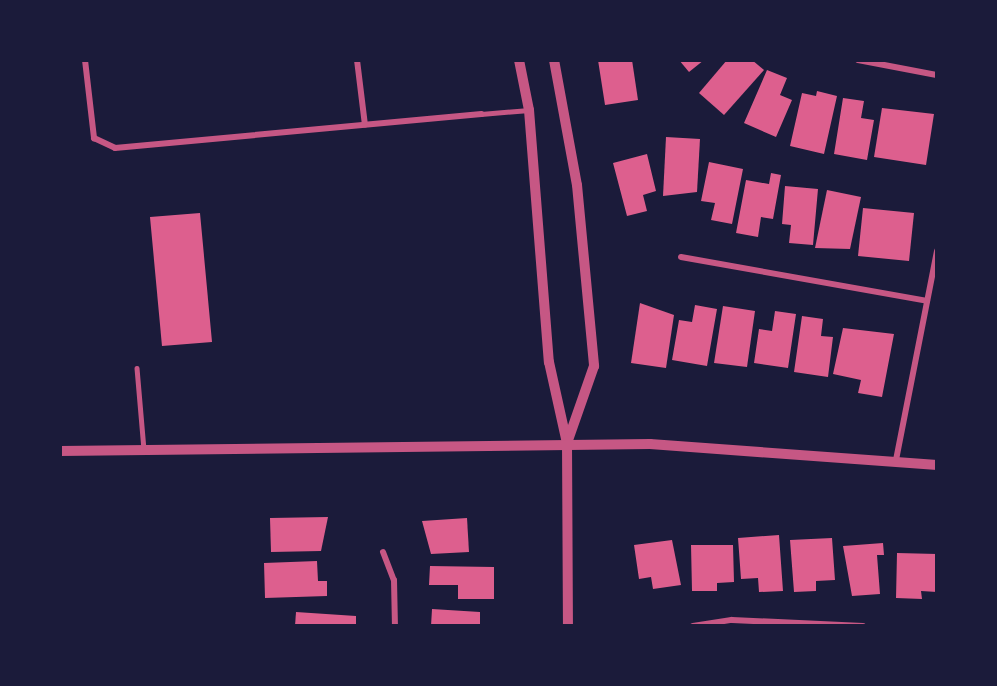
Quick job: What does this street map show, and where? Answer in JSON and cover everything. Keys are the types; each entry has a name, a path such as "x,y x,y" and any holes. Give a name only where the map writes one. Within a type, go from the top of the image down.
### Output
{"street":[{"path":"85,60 91,127 102,146 115,148 481,114"},
{"path":"357,60 365,124"},
{"path":"519,60 529,110 549,362 567,443 568,626"},
{"path":"554,60 577,185 594,366 567,443"},
{"path":"858,60 937,75"},
{"path":"896,460 937,251"},
{"path":"681,257 927,301"},
{"path":"60,451 567,443 722,446 937,465"},
{"path":"383,552 394,580 395,626"},
{"path":"693,626 732,620 863,626"}],"lane":[{"path":"481,114 529,110"},
{"path":"137,368 144,450"},
{"path":"88,626 123,626"}],"building":[{"path":"598,60 632,60 638,100 605,105"},
{"path":"679,60 704,60 689,72"},
{"path":"727,60 752,60 764,70 724,115 699,93"},
{"path":"767,70 787,78 780,95 792,100 776,137 744,123"},
{"path":"817,91 837,96 824,154 790,146 802,93 816,96"},
{"path":"843,98 864,101 861,118 874,120 867,160 834,154"},
{"path":"882,108 934,114 926,165 874,157"},
{"path":"666,137 700,139 697,192 663,196"},
{"path":"647,154 656,191 643,195 647,211 627,216 613,163"},
{"path":"709,162 743,169 732,224 711,220 715,203 701,201"},
{"path":"771,173 781,175 773,219 761,217 758,237 736,233 746,180 769,184"},
{"path":"785,186 818,189 813,245 789,243 791,225 782,224"},
{"path":"827,190 861,197 850,249 815,248"},
{"path":"863,208 914,213 909,261 858,256"},
{"path":"200,213 212,342 162,346 150,217"},
{"path":"640,303 674,315 666,368 631,363"},
{"path":"695,305 717,309 707,366 672,360 679,320 692,322"},
{"path":"723,306 755,311 747,367 714,363"},
{"path":"775,311 796,314 788,368 754,363 759,329 772,331"},
{"path":"802,316 823,319 821,336 833,337 828,377 794,372"},
{"path":"843,328 894,334 882,397 858,393 861,380 833,374"},
{"path":"328,517 321,551 271,552 270,518"},
{"path":"467,518 469,552 431,554 422,521"},
{"path":"779,535 783,591 759,592 758,578 741,579 738,538"},
{"path":"832,538 835,580 816,581 816,591 794,592 790,540"},
{"path":"672,540 681,585 653,589 651,577 639,579 634,545"},
{"path":"883,543 884,555 877,555 880,594 852,596 843,546"},
{"path":"691,545 733,545 734,582 717,583 717,591 692,591"},
{"path":"897,553 937,554 937,592 921,591 922,599 896,598"},
{"path":"317,561 318,581 327,581 327,596 265,598 264,563"},
{"path":"430,566 494,567 494,599 458,599 458,585 429,585"},
{"path":"432,609 480,612 480,624 485,626 431,626"},
{"path":"296,612 356,616 356,626 295,626"}]}
